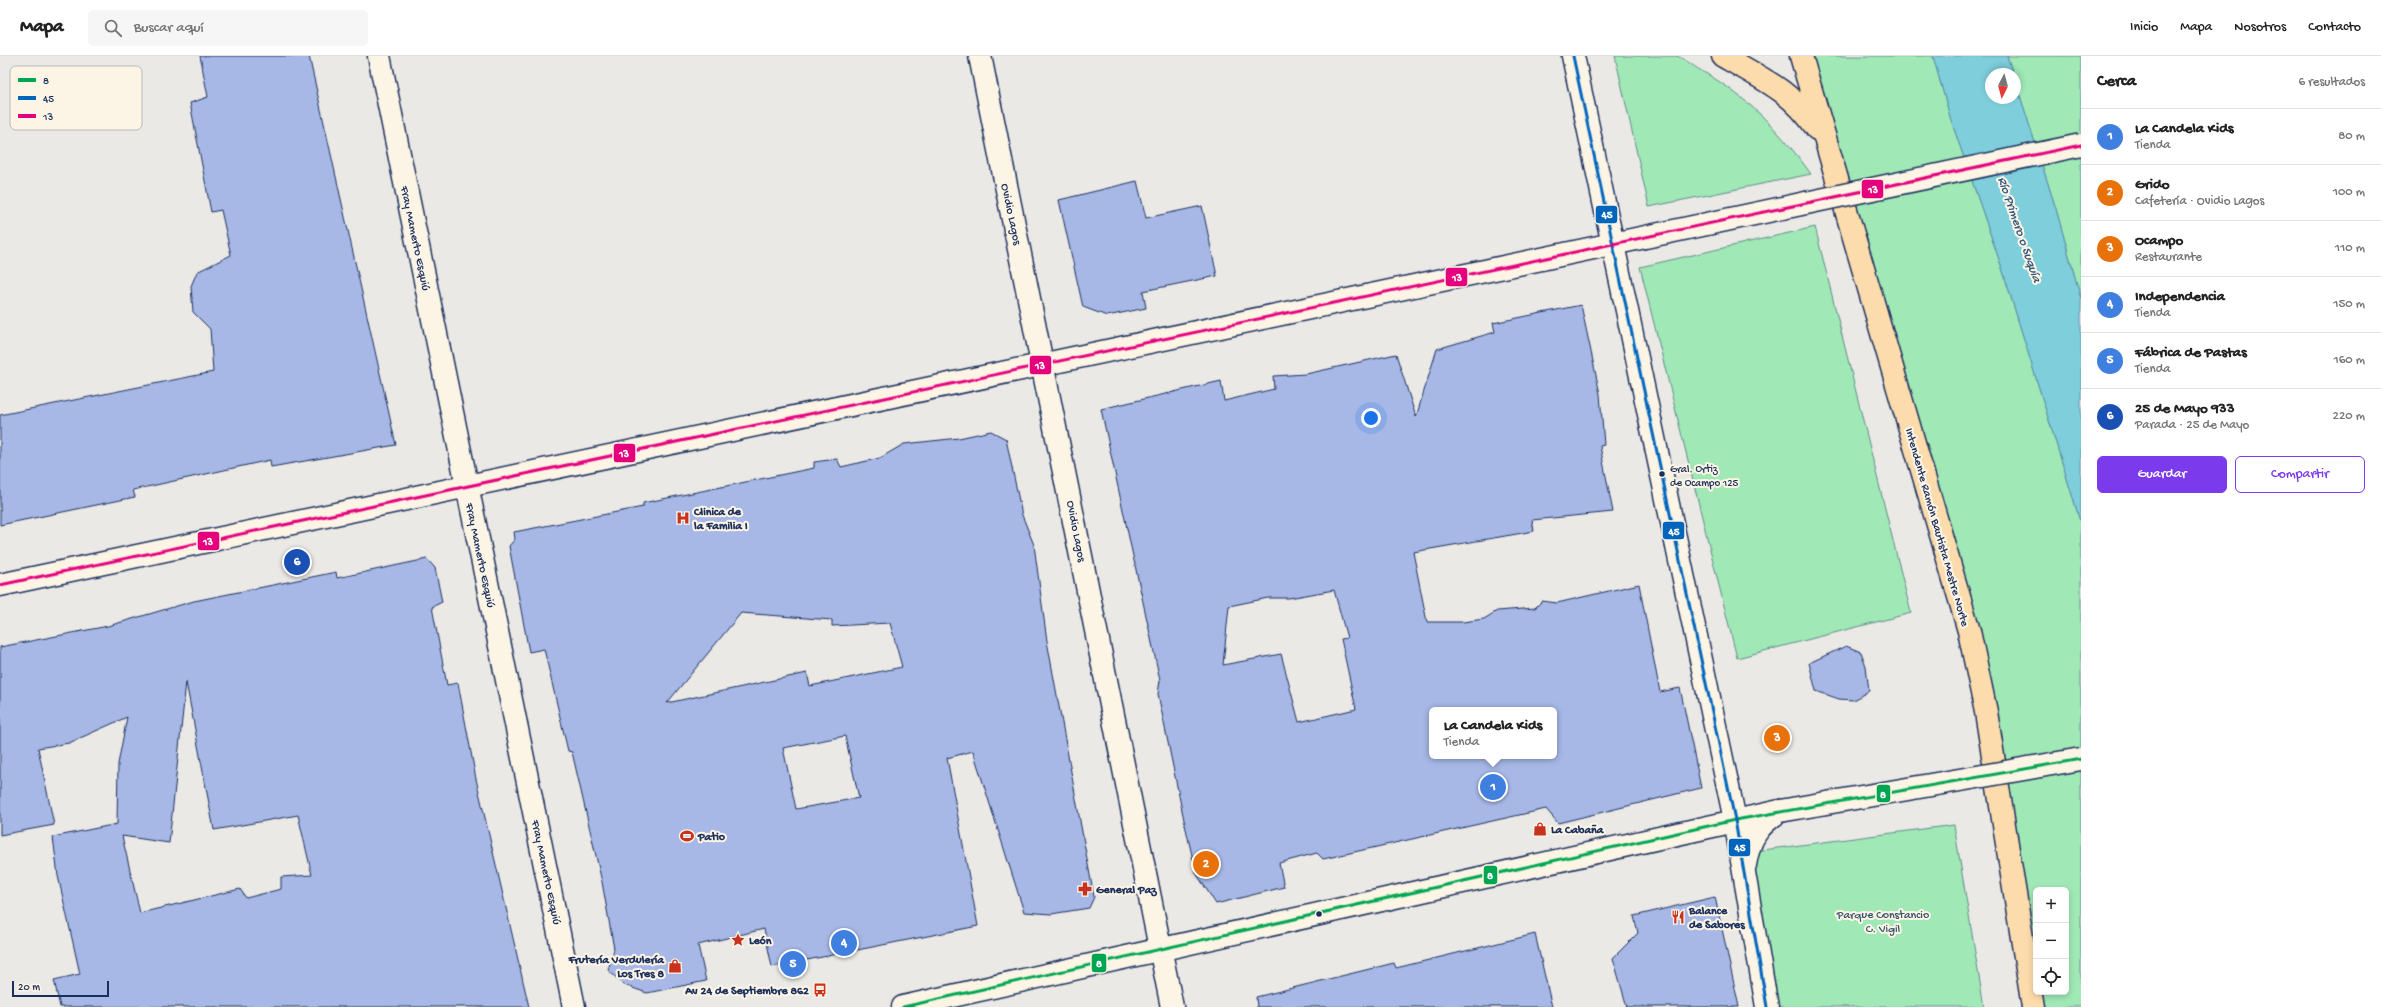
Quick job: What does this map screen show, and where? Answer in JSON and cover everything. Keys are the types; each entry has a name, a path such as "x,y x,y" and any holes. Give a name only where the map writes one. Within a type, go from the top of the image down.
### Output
{"main road":[{"path":"1723,56 1780,89 1804,110 1827,143"},
{"name":"Intendente Ramón Bautista Mestre Norte","path":"1801,56 1969,631 1986,712 2033,1007"}],"street":[{"name":"Fray Mamerto Esquiú","path":"379,56 574,1007"},
{"name":"Ovidio Lagos","path":"980,56 1172,1007"},
{"path":"1573,56 1727,780 1767,1007"},
{"path":"0,585 2081,145"},
{"path":"904,1007 1735,820 2081,759"},
{"path":"1727,780 1734,794 1744,804 1758,808 1780,811"},
{"path":"1744,877 1747,852 1754,835 1763,822 1780,811"}],"green space":[{"path":"1615,56 1676,56 1685,60 1717,80 1748,103 1775,129 1811,174 1649,207"},
{"path":"1801,56 1933,56 1951,120 2002,268 2081,524 2081,1007 2033,1007 1986,712"},
{"path":"2007,56 2081,56 2081,299 2056,209 2021,99 2021,68 2011,68"},
{"path":"1815,227 1911,613 1737,658 1640,267"},
{"name":"Parque Constancio C. Vigil","path":"1954,825 1984,1007 1767,1007 1747,852"}],"water":[{"name":"Río Primero o Suquía","path":"1933,56 2007,56 2011,68 1985,68 1985,104 2021,104 2021,99 2056,209 2081,299 2081,524 2002,268 1951,120"}],"building":[{"path":"200,56 309,56 396,445 271,467 270,460 133,490 135,497 0,525 0,415 213,372 210,329 193,312 191,286 197,272 231,255 221,210 211,212 190,103 208,97"},
{"path":"1137,181 1146,218 1202,206 1217,276 1143,291 1146,308 1107,316 1083,307 1059,200"},
{"path":"1581,305 1600,394 1604,445 1600,446 1613,512 1532,520 1534,531 1413,552 1427,622 1463,622 1484,619 1497,611 1535,608 1542,601 1557,603 1639,584 1660,692 1680,688 1701,788 1558,823 1546,809 1323,859 1317,853 1279,863 1284,887 1216,904 1196,873 1158,694 1160,680 1101,409 1221,381 1224,401 1274,389 1273,376 1306,374 1396,354 1416,417 1437,349 1495,332 1493,323","holes":["1334,590 1347,638 1341,639 1356,709 1299,722 1281,654 1223,665 1229,606 1268,598 1289,598"]},
{"path":"991,431 1006,439 1022,515 1034,545 1047,641 1094,897 1089,908 1051,914 1024,912 973,751 947,758 978,926 772,967 764,929 698,945 706,981 647,993 624,985 608,970 614,949 602,882 572,752 568,751 544,649 529,652 509,546 515,539 514,532 643,507 643,503 814,468 814,462 837,459 841,467 880,458 904,444 959,438","holes":["741,613 832,620 832,626 890,623 902,667 810,686 807,673 667,703","845,736 859,798 796,809 783,748"]},
{"path":"427,559 435,568 442,602 432,607 447,685 458,683 476,779 529,1007 60,1007 54,980 80,974 58,876 53,837 117,824 118,764 127,717 69,743 38,748 54,825 0,835 0,647 108,626 194,601 336,572 337,578","holes":["186,682 214,830 298,815 312,875 281,877 281,889 246,898 240,889 140,913 122,836 169,843"]},
{"path":"1846,646 1861,652 1866,666 1869,691 1853,700 1839,699 1816,691 1809,663"},
{"path":"1715,897 1739,1007 1627,1007 1613,958 1638,933 1634,916"},
{"path":"1535,934 1552,1007 1257,1007 1256,997 1394,963 1396,968"}],"transit line":[{"name":"45","path":"1573,56 1735,820 1767,1007"},
{"name":"13","path":"0,585 2081,145"},
{"name":"8","path":"903,1007 1735,820 2081,759"}],"place":[{"name":"Gral. Ortiz de Ocampo 125","path":"1662,474"},
{"name":"Clinica de la Familia I","path":"683,518"},
{"name":"25 de Mayo 933","path":"297,562"},
{"name":"Ocampo","path":"1777,738"},
{"name":"La Candela Kids","path":"1493,787"},
{"name":"La Cabaña","path":"1540,829"},
{"name":"Patio","path":"687,836"},
{"name":"Grido","path":"1206,864"},
{"name":"General Paz","path":"1085,889"},
{"name":"Balance de Sabores","path":"1678,917"},
{"name":"León","path":"738,940"},
{"name":"Independencia","path":"844,943"},
{"name":"Fábrica de Pastas","path":"793,964"},
{"name":"Frutería Verdulería Los Tres 8","path":"675,966"},
{"name":"Av 24 de Septiembre 862","path":"820,990"}]}
